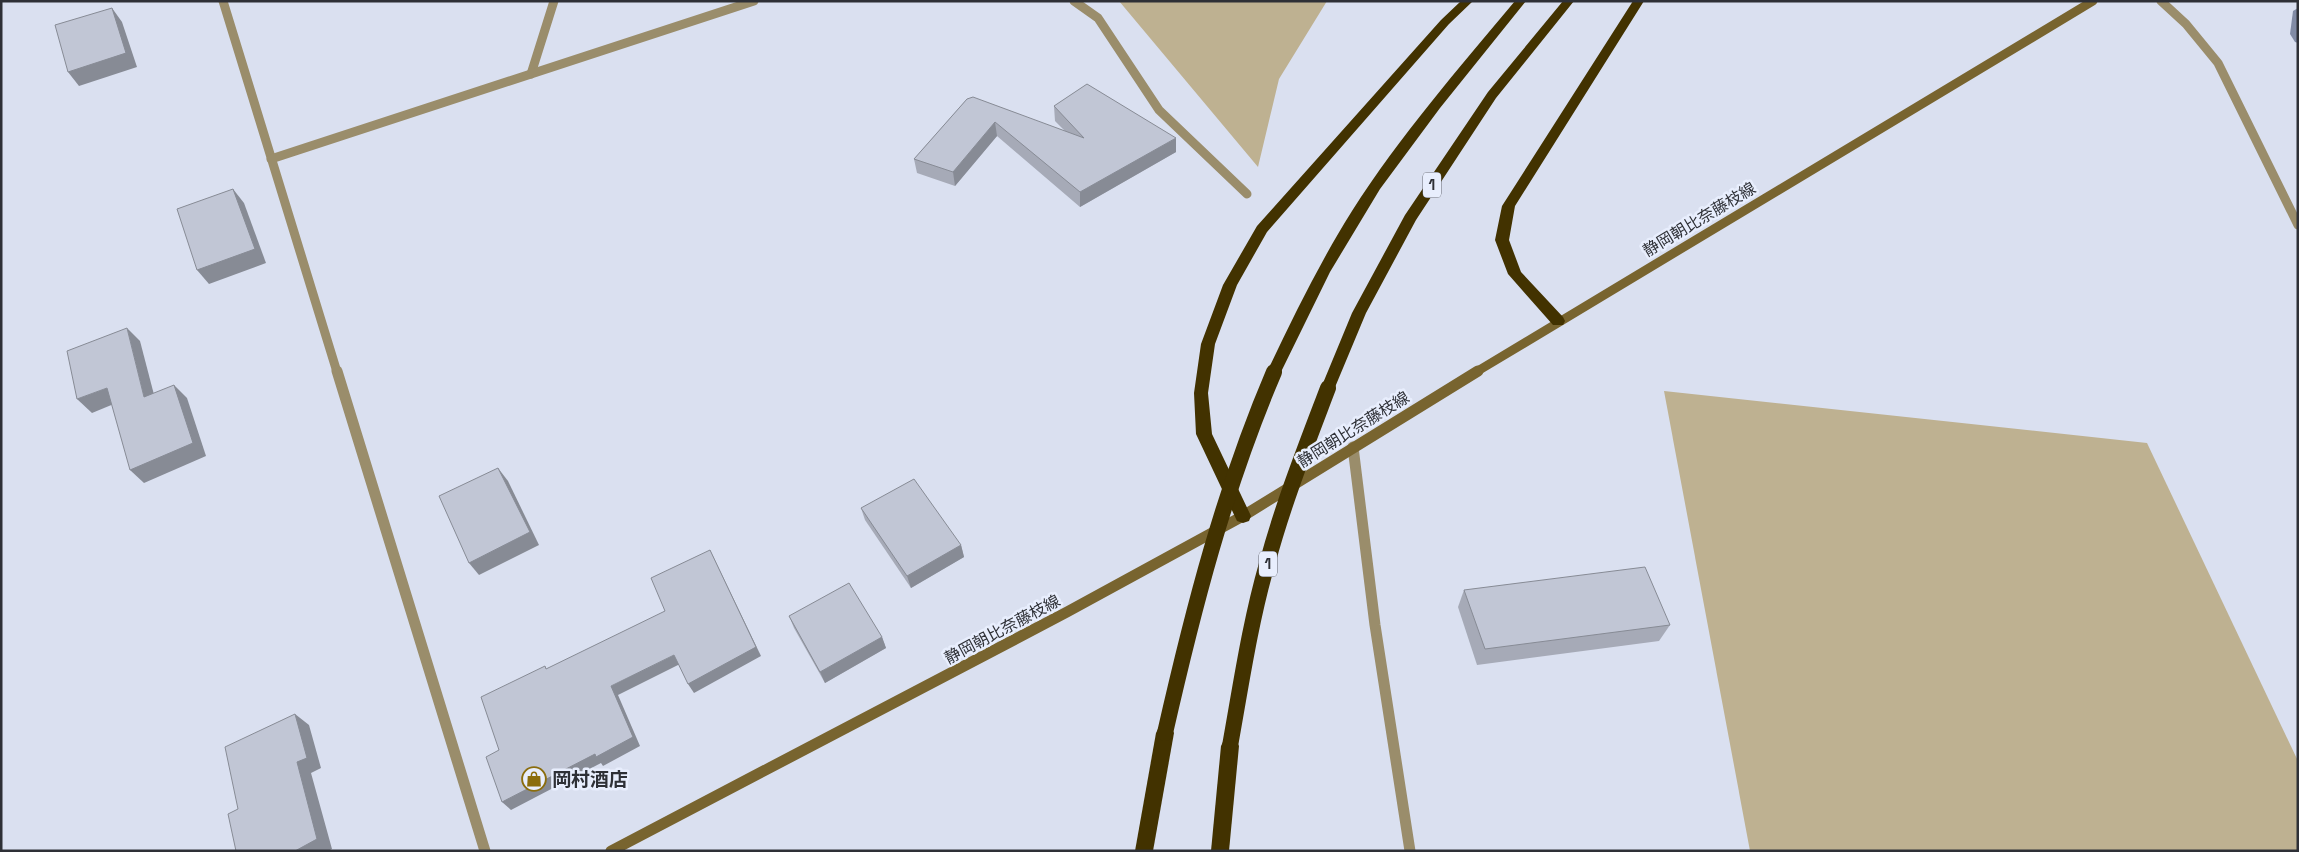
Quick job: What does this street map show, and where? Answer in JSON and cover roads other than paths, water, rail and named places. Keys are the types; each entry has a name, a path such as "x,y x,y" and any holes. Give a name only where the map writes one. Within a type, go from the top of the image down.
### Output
{"highway":[{"path":"1243,516 1204,434 1200,393 1208,344 1230,285 1262,229 1445,22 1468,1"},
{"path":"1144,851 1165,733 1190,623 1225,499 1253,419 1315,287 1357,214 1419,125 1454,79 1521,1"},
{"name":"1","path":"1220,851 1230,746 1252,632 1274,540 1328,388 1359,313 1410,218 1492,94 1569,1"},
{"path":"1558,320 1515,274 1502,240 1509,206 1639,1"}],"main road":[{"name":"静岡朝比奈藤枝線","path":"611,851 1067,612 1243,516 1558,320 2093,1"}],"street":[{"path":"223,1 485,851"},
{"path":"531,74 554,1"},
{"path":"271,159 754,1"},
{"path":"1074,1 1098,18 1159,110 1247,194"},
{"path":"2161,1 2186,24 2218,63 2298,226"},
{"path":"1353,446 1375,625 1410,851"}],"waterway":[{"path":"2298,11 2295,34 2298,40"}],"place":[{"name":"岡村酒店","path":"534,779"}]}
